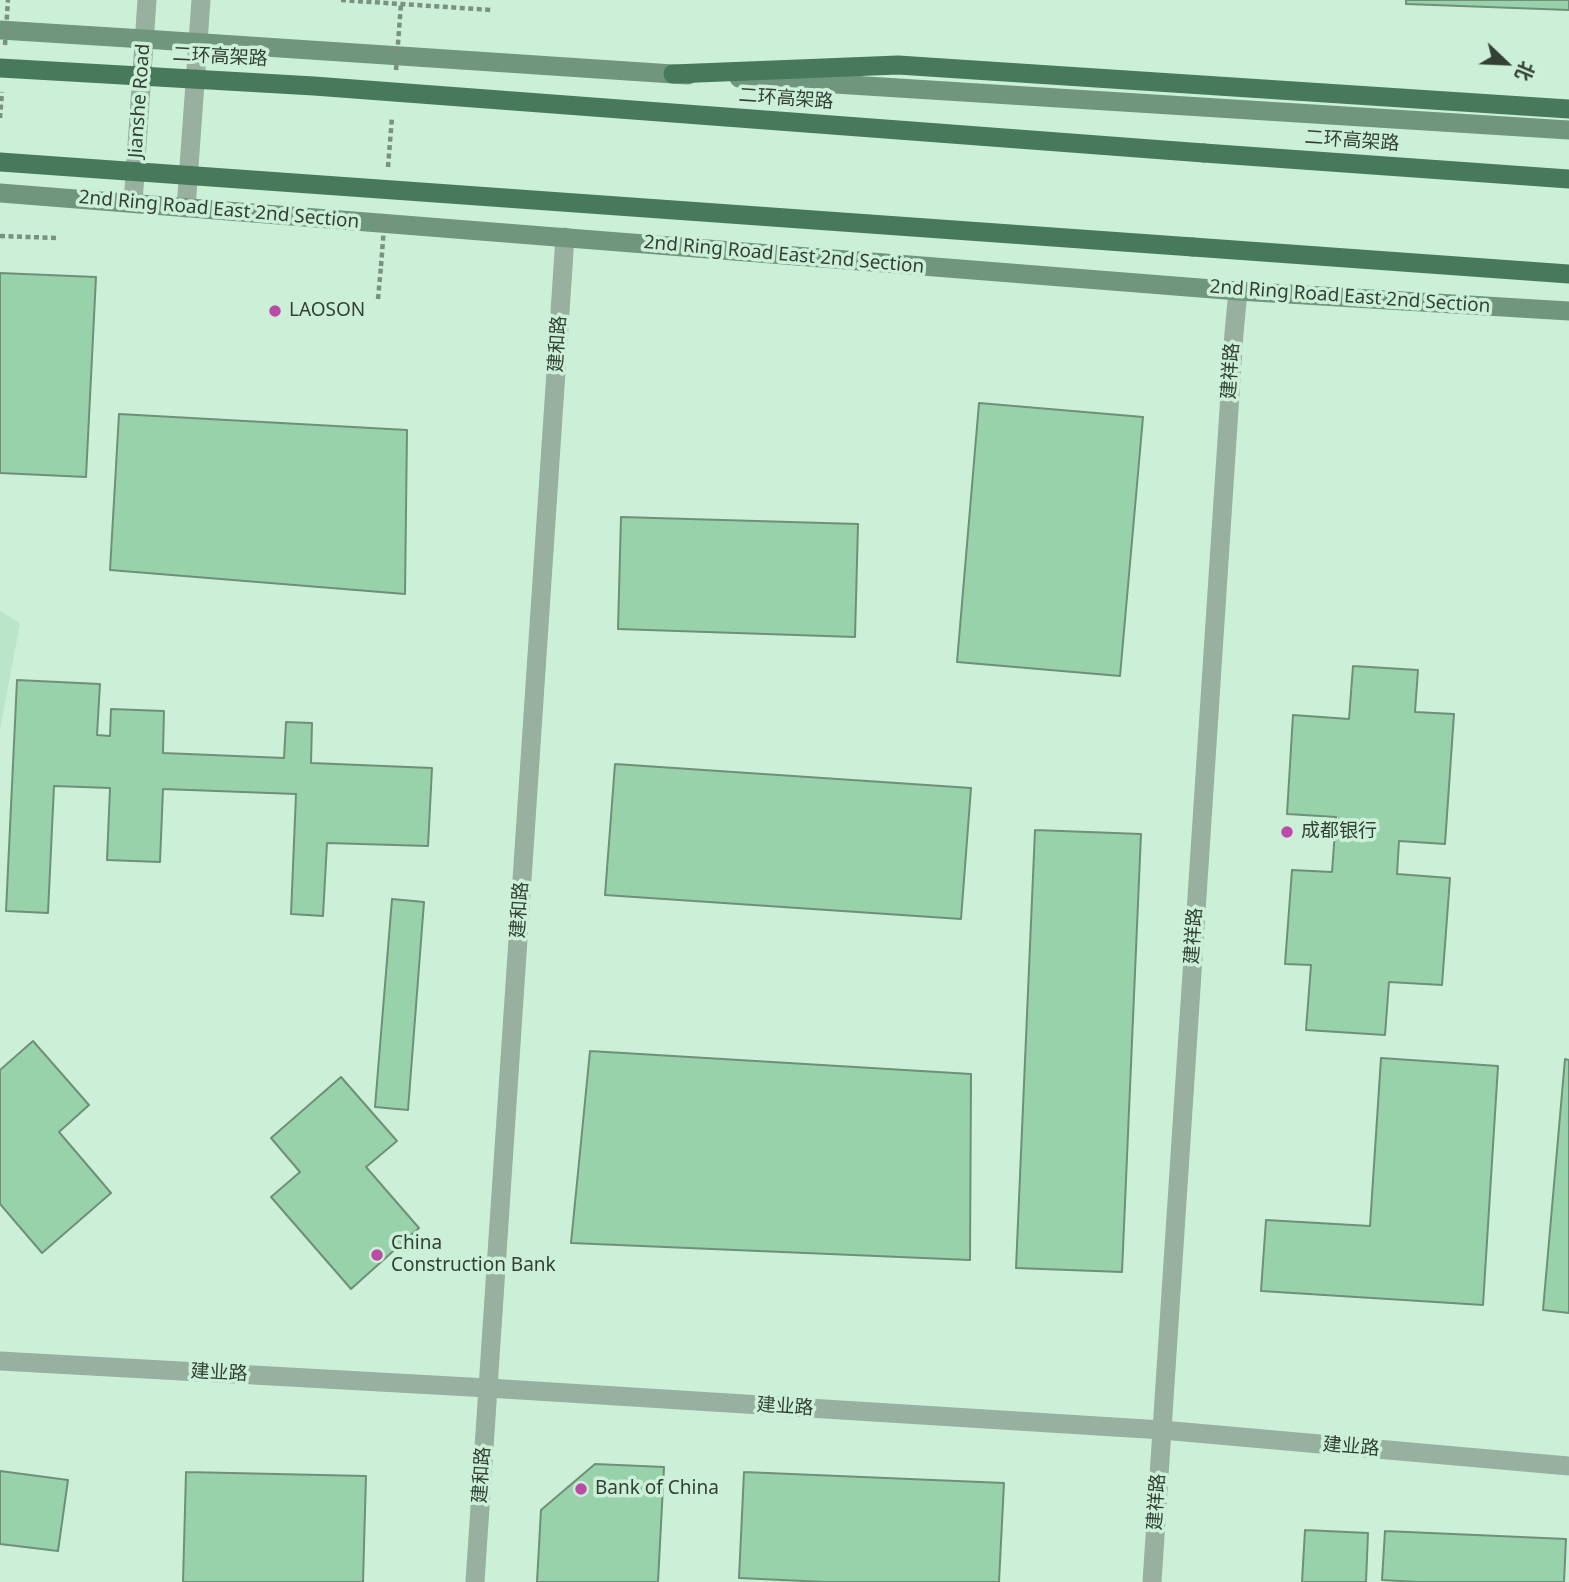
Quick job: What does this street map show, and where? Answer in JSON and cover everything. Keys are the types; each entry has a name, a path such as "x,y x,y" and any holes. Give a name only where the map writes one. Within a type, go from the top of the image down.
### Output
{"highway":[{"path":"673,74 898,65 1569,109"},
{"name":"二环高架路","path":"0,68 314,86 1569,179"},
{"path":"0,162 1569,274"}],"main road":[{"path":"0,30 1569,130"},
{"name":"2nd Ring Road East 2nd Section","path":"0,193 1238,291 1569,311"}],"street":[{"name":"Jianshe Road","path":"133,203 147,0"},
{"path":"186,208 201,0"},
{"name":"建和路","path":"475,1582 565,237"},
{"name":"建祥路","path":"1152,1582 1238,291"},
{"name":"建业路","path":"0,1361 1161,1430 1569,1466"}],"path":[{"path":"341,0 491,10"},
{"path":"396,73 401,2"},
{"path":"388,169 393,114"},
{"path":"378,299 385,211"},
{"path":"0,236 57,238"}],"shaded area":[{"path":"0,611 20,623 0,730"}],"building":[{"path":"1406,0 1569,0 1569,10 1406,4"},
{"path":"0,273 96,277 86,477 0,473"},
{"path":"979,403 1143,417 1120,676 957,662"},
{"path":"119,414 407,430 405,594 110,570"},
{"path":"621,517 858,524 855,637 618,629"},
{"path":"1353,666 1418,670 1415,712 1454,714 1445,844 1399,841 1397,874 1450,878 1442,985 1389,982 1385,1035 1306,1030 1311,965 1285,964 1292,870 1332,872 1336,817 1287,814 1293,715 1349,719"},
{"path":"17,680 100,684 97,735 110,736 111,709 164,711 163,753 284,758 286,722 312,723 311,763 432,768 428,846 327,843 323,916 291,914 296,794 163,789 160,862 107,860 110,788 54,786 48,913 6,911"},
{"path":"615,764 971,788 961,919 605,895"},
{"path":"1035,830 1141,834 1122,1272 1016,1268"},
{"path":"392,899 424,902 408,1110 375,1107"},
{"path":"33,1041 89,1105 59,1132 111,1193 42,1253 0,1204 0,1070"},
{"path":"590,1051 971,1074 970,1260 571,1243"},
{"path":"1381,1058 1498,1066 1483,1305 1261,1291 1266,1220 1370,1226"},
{"path":"1565,1059 1569,1060 1569,1313 1543,1310"},
{"path":"341,1077 397,1141 366,1167 419,1228 351,1289 271,1197 300,1172 271,1138"},
{"path":"595,1464 664,1467 658,1582 537,1582 541,1510"},
{"path":"0,1471 68,1480 58,1551 0,1544"},
{"path":"186,1472 366,1476 363,1582 183,1582"},
{"path":"744,1472 1004,1483 999,1582 825,1582 739,1578"},
{"path":"1305,1530 1368,1533 1366,1582 1302,1582"},
{"path":"1385,1531 1566,1539 1564,1582 1382,1580"}],"place":[{"name":"LAOSON","path":"275,311"},
{"name":"成都银行","path":"1287,832"},
{"name":"China Construction Bank","path":"377,1255"},
{"name":"Bank of China","path":"581,1489"}]}
